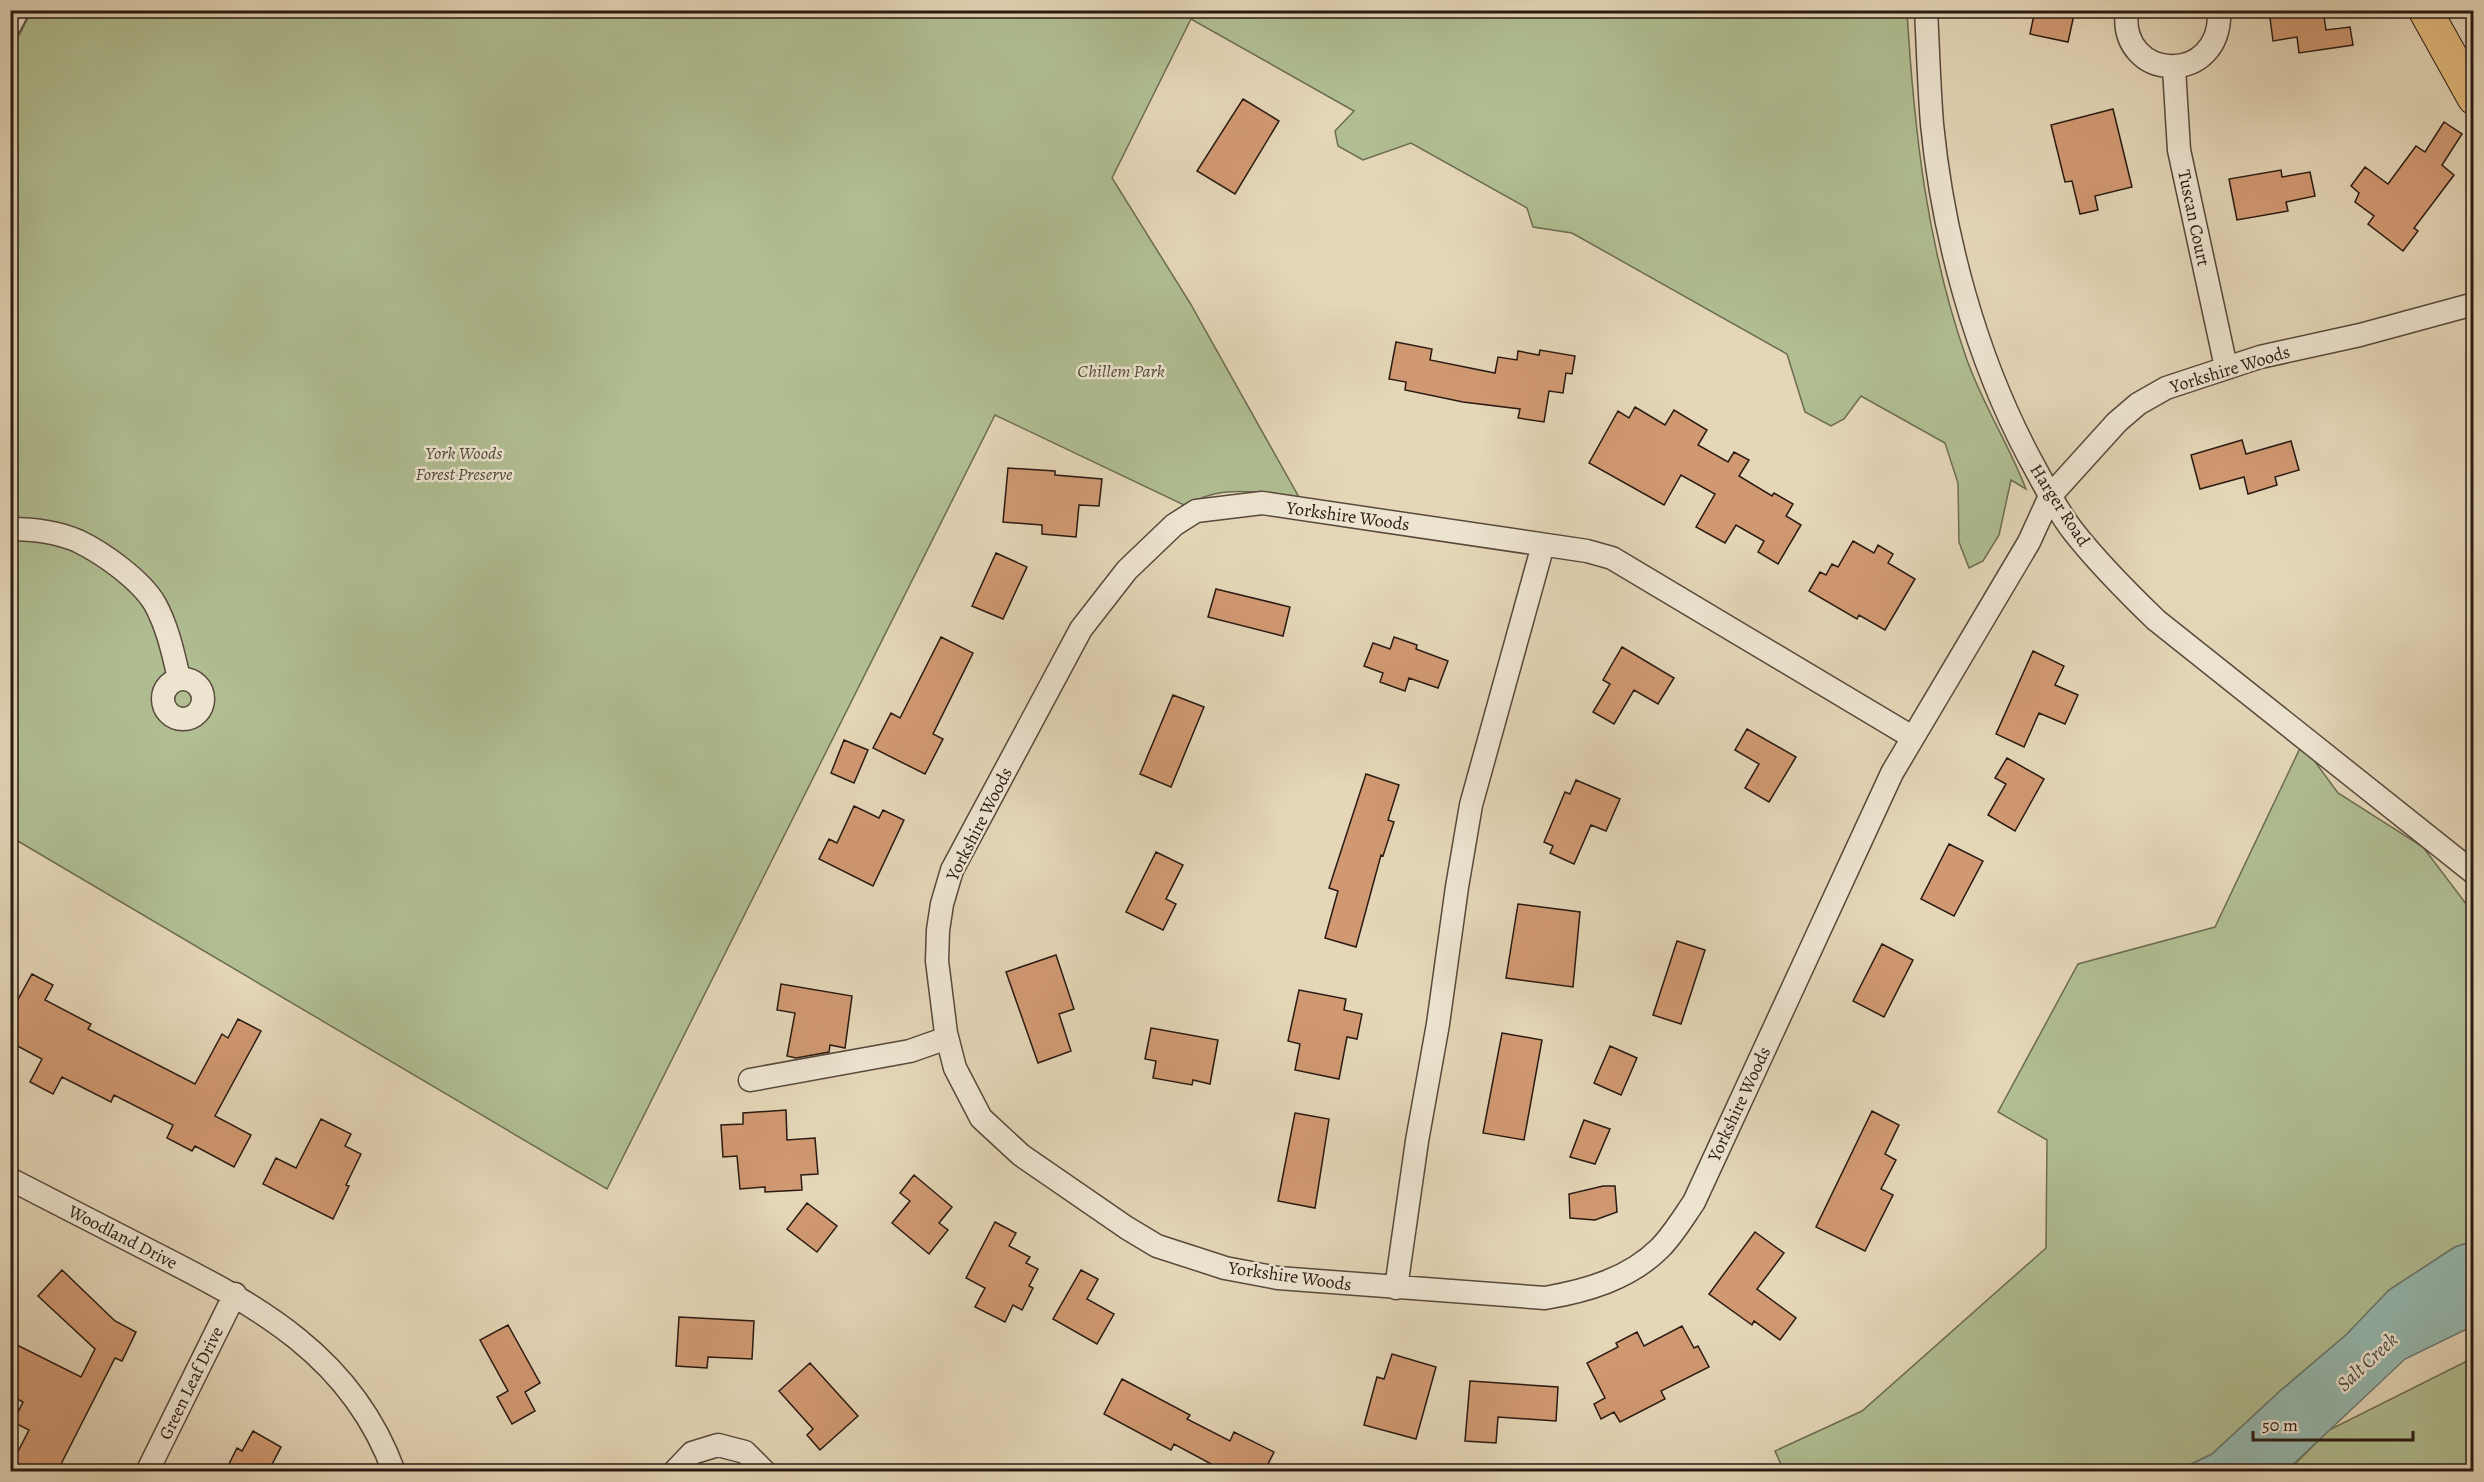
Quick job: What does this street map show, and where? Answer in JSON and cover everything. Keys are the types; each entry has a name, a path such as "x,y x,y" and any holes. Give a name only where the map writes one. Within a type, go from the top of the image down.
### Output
{"highway":[{"path":"2426,10 2474,98"},
{"path":"2449,10 2474,61"}],"street":[{"path":"10,25 18,10"},
{"name":"Harger Road","path":"1926,10 1932,124 1949,228 1982,353 1998,394 2050,496 2078,537 2157,620 2474,873"},
{"path":"2127,10 2128,36 2135,49 2146,59 2159,66 2174,68 2190,64 2204,56 2214,43 2219,27 2219,10"},
{"name":"Tuscan Court","path":"2174,68 2179,150 2226,367"},
{"name":"Yorkshire Woods","path":"1912,737 1612,558 1543,545 1262,503 1196,511 1174,525 1127,570 1081,629 952,870 942,904 938,930 938,961 947,1038 955,1068 981,1118 998,1136 1021,1155 1156,1246 1225,1268 1278,1278 1396,1288 1545,1298 1580,1292 1613,1280 1659,1249 1694,1202 1892,773 2029,542 2050,496 2099,439 2138,404 2166,388 2226,367 2474,304"},
{"path":"10,529 47,532 78,541 142,585 168,632 178,678"},
{"path":"1396,1288 1417,1141 1438,1024 1456,887 1471,805 1543,545"},
{"path":"750,1080 910,1051 947,1038"},
{"name":"Woodland Drive","path":"10,1179 235,1294 297,1337 339,1379 377,1434 394,1472"},
{"name":"Green Leaf Drive","path":"147,1472 235,1294"},
{"path":"674,1472 692,1453 718,1445 745,1452 765,1472"}],"green space":[{"name":"York Woods Forest Preserve","path":"32,10 1907,11 1919,144 1932,231 1942,275 1973,377 2026,489 2011,480 1999,535 1983,561 1969,568 1959,542 1958,483 1945,443 1861,396 1844,419 1831,426 1805,412 1787,354 1572,233 1533,227 1527,208 1411,143 1363,160 1338,146 1335,131 1354,111 1191,19 1112,178 1190,303 1300,499 1241,491 1207,496 1186,506 995,415 607,1189 11,837 10,53"},
{"path":"2302,744 2338,793 2423,847 2473,913 2473,1241 2455,1247 2389,1290 2347,1334 2280,1391 2212,1454 2177,1471 1784,1471 1775,1451 1862,1411 2046,1248 2047,1140 1998,1112 2078,964 2215,927"},
{"path":"2473,1358 2473,1471 2288,1471 2329,1430"}],"water":[{"name":"Salt Creek","path":"2473,1241 2473,1326 2405,1359 2286,1471 2177,1471 2212,1454 2280,1391 2347,1334 2389,1290 2455,1247"}],"building":[{"path":"2035,10 2075,10 2068,42 2030,34"},
{"path":"2269,10 2323,10 2326,30 2350,27 2353,45 2299,53 2297,37 2273,41"},
{"path":"1243,99 1279,121 1235,194 1197,171"},
{"path":"2113,109 2132,187 2095,196 2098,210 2080,214 2072,181 2065,182 2051,125"},
{"path":"2444,122 2462,134 2442,165 2454,175 2414,228 2418,231 2403,251 2368,224 2374,216 2355,202 2359,193 2351,186 2365,167 2388,184 2416,146 2425,152"},
{"path":"2281,170 2282,177 2310,172 2315,196 2286,202 2288,211 2237,220 2229,179"},
{"path":"1396,342 1432,349 1430,360 1495,373 1498,357 1517,360 1518,351 1539,355 1540,350 1575,356 1572,374 1566,373 1563,393 1549,391 1544,422 1518,418 1520,409 1463,402 1405,390 1406,382 1389,379"},
{"path":"1635,407 1665,425 1674,410 1707,430 1698,445 1728,462 1734,452 1749,460 1739,476 1772,496 1774,493 1793,504 1786,516 1801,525 1778,564 1758,552 1764,541 1736,525 1725,543 1696,527 1715,494 1681,475 1664,505 1589,463 1618,411 1629,418"},
{"path":"2242,440 2246,454 2291,441 2299,470 2275,477 2277,485 2248,494 2244,477 2200,489 2191,455"},
{"path":"1008,468 1055,471 1055,475 1102,479 1099,506 1079,505 1076,537 1042,534 1042,525 1003,522"},
{"path":"1853,541 1874,553 1878,545 1893,554 1888,563 1915,579 1885,630 1859,615 1857,619 1809,591 1820,572 1826,575 1832,564 1838,567"},
{"path":"996,553 1027,567 1003,619 972,606"},
{"path":"1216,589 1290,607 1283,636 1208,617"},
{"path":"941,637 973,653 933,734 943,739 925,774 873,748 891,713 900,718"},
{"path":"1394,637 1417,645 1416,649 1448,661 1438,688 1409,678 1405,691 1380,682 1383,673 1364,666 1373,643 1390,649"},
{"path":"1622,647 1674,678 1658,704 1634,690 1614,724 1593,712 1610,684 1603,680"},
{"path":"2033,651 2064,666 2055,685 2078,695 2065,724 2039,713 2024,747 1996,734"},
{"path":"1173,695 1204,707 1171,787 1140,774"},
{"path":"1747,729 1796,757 1769,802 1745,788 1759,764 1735,750"},
{"path":"844,740 868,750 854,783 831,773"},
{"path":"2007,758 2044,779 2015,831 1988,815 2006,784 1995,778"},
{"path":"1366,774 1399,785 1388,820 1394,822 1383,856 1381,855 1356,947 1325,938 1338,891 1329,888"},
{"path":"1576,780 1620,799 1606,831 1591,825 1574,864 1550,853 1553,846 1544,842 1565,792 1570,794"},
{"path":"854,806 879,818 883,810 904,820 873,886 819,859 829,839 837,843"},
{"path":"1949,844 1983,861 1954,916 1921,899"},
{"path":"1156,852 1183,865 1166,899 1176,904 1163,930 1126,912"},
{"path":"1518,904 1580,912 1573,987 1506,978"},
{"path":"1677,941 1705,950 1681,1024 1653,1015"},
{"path":"1882,944 1913,960 1884,1017 1853,1001"},
{"path":"1056,955 1074,1009 1059,1014 1071,1051 1038,1063 1006,972"},
{"path":"32,974 53,985 45,1000 91,1024 88,1029 195,1084 222,1034 228,1038 238,1019 261,1031 215,1116 251,1135 234,1167 195,1146 192,1151 167,1138 173,1125 114,1095 111,1102 62,1077 53,1094 30,1082 42,1059 10,1042 10,1014"},
{"path":"781,984 852,996 845,1048 830,1045 829,1052 796,1058 787,1056 795,1013 777,1010"},
{"path":"1299,990 1346,999 1344,1010 1362,1014 1357,1039 1347,1037 1339,1079 1295,1070 1300,1044 1288,1041"},
{"path":"1151,1028 1218,1040 1210,1084 1193,1080 1192,1085 1153,1078 1156,1061 1145,1059"},
{"path":"1502,1033 1542,1040 1524,1140 1483,1133"},
{"path":"1610,1046 1637,1058 1621,1095 1594,1083"},
{"path":"786,1110 787,1140 815,1138 818,1174 801,1175 802,1190 765,1192 765,1187 740,1189 737,1156 723,1157 721,1125 743,1124 743,1113"},
{"path":"1872,1111 1899,1125 1885,1154 1896,1160 1881,1189 1893,1195 1865,1251 1816,1227"},
{"path":"1295,1113 1329,1119 1315,1208 1278,1201"},
{"path":"321,1119 351,1134 345,1146 361,1154 333,1219 263,1184 276,1158 296,1168"},
{"path":"1584,1120 1610,1129 1595,1164 1570,1157"},
{"path":"914,1175 952,1207 939,1223 948,1230 929,1254 892,1223 910,1201 900,1193"},
{"path":"1603,1186 1615,1186 1617,1212 1595,1220 1570,1218 1569,1194"},
{"path":"807,1203 837,1226 817,1252 787,1229"},
{"path":"995,1222 1016,1233 1009,1246 1030,1257 1026,1263 1038,1269 1029,1286 1033,1288 1022,1310 1013,1305 1005,1322 975,1307 985,1288 966,1278"},
{"path":"1755,1232 1784,1253 1757,1289 1796,1318 1780,1340 1754,1321 1752,1325 1709,1294"},
{"path":"62,1270 115,1321 136,1332 122,1361 115,1358 57,1472 10,1472 10,1467 29,1430 13,1422 23,1402 10,1395 10,1383 18,1368 10,1364 10,1353 15,1344 81,1377 95,1349 38,1296"},
{"path":"1081,1270 1098,1279 1087,1299 1114,1314 1097,1344 1053,1319"},
{"path":"679,1317 754,1321 752,1359 708,1357 707,1368 676,1366"},
{"path":"508,1325 540,1383 525,1392 535,1411 512,1424 497,1397 508,1391 480,1340"},
{"path":"1682,1326 1694,1348 1698,1346 1709,1367 1661,1391 1665,1399 1620,1422 1614,1412 1601,1419 1594,1404 1605,1398 1587,1363 1618,1347 1616,1343 1637,1332 1644,1346"},
{"path":"1392,1354 1436,1367 1416,1439 1364,1425 1377,1377 1384,1379"},
{"path":"810,1363 858,1416 820,1450 807,1435 813,1429 779,1391"},
{"path":"1122,1379 1190,1415 1187,1419 1230,1441 1234,1432 1274,1452 1264,1472 1226,1472 1174,1444 1171,1450 1104,1414"},
{"path":"1470,1381 1558,1387 1556,1421 1498,1417 1496,1443 1465,1441"},
{"path":"253,1431 281,1447 268,1472 225,1472 237,1448 242,1451"}],"park label":[{"name":"Chillem Park","path":"1121,371"}]}
